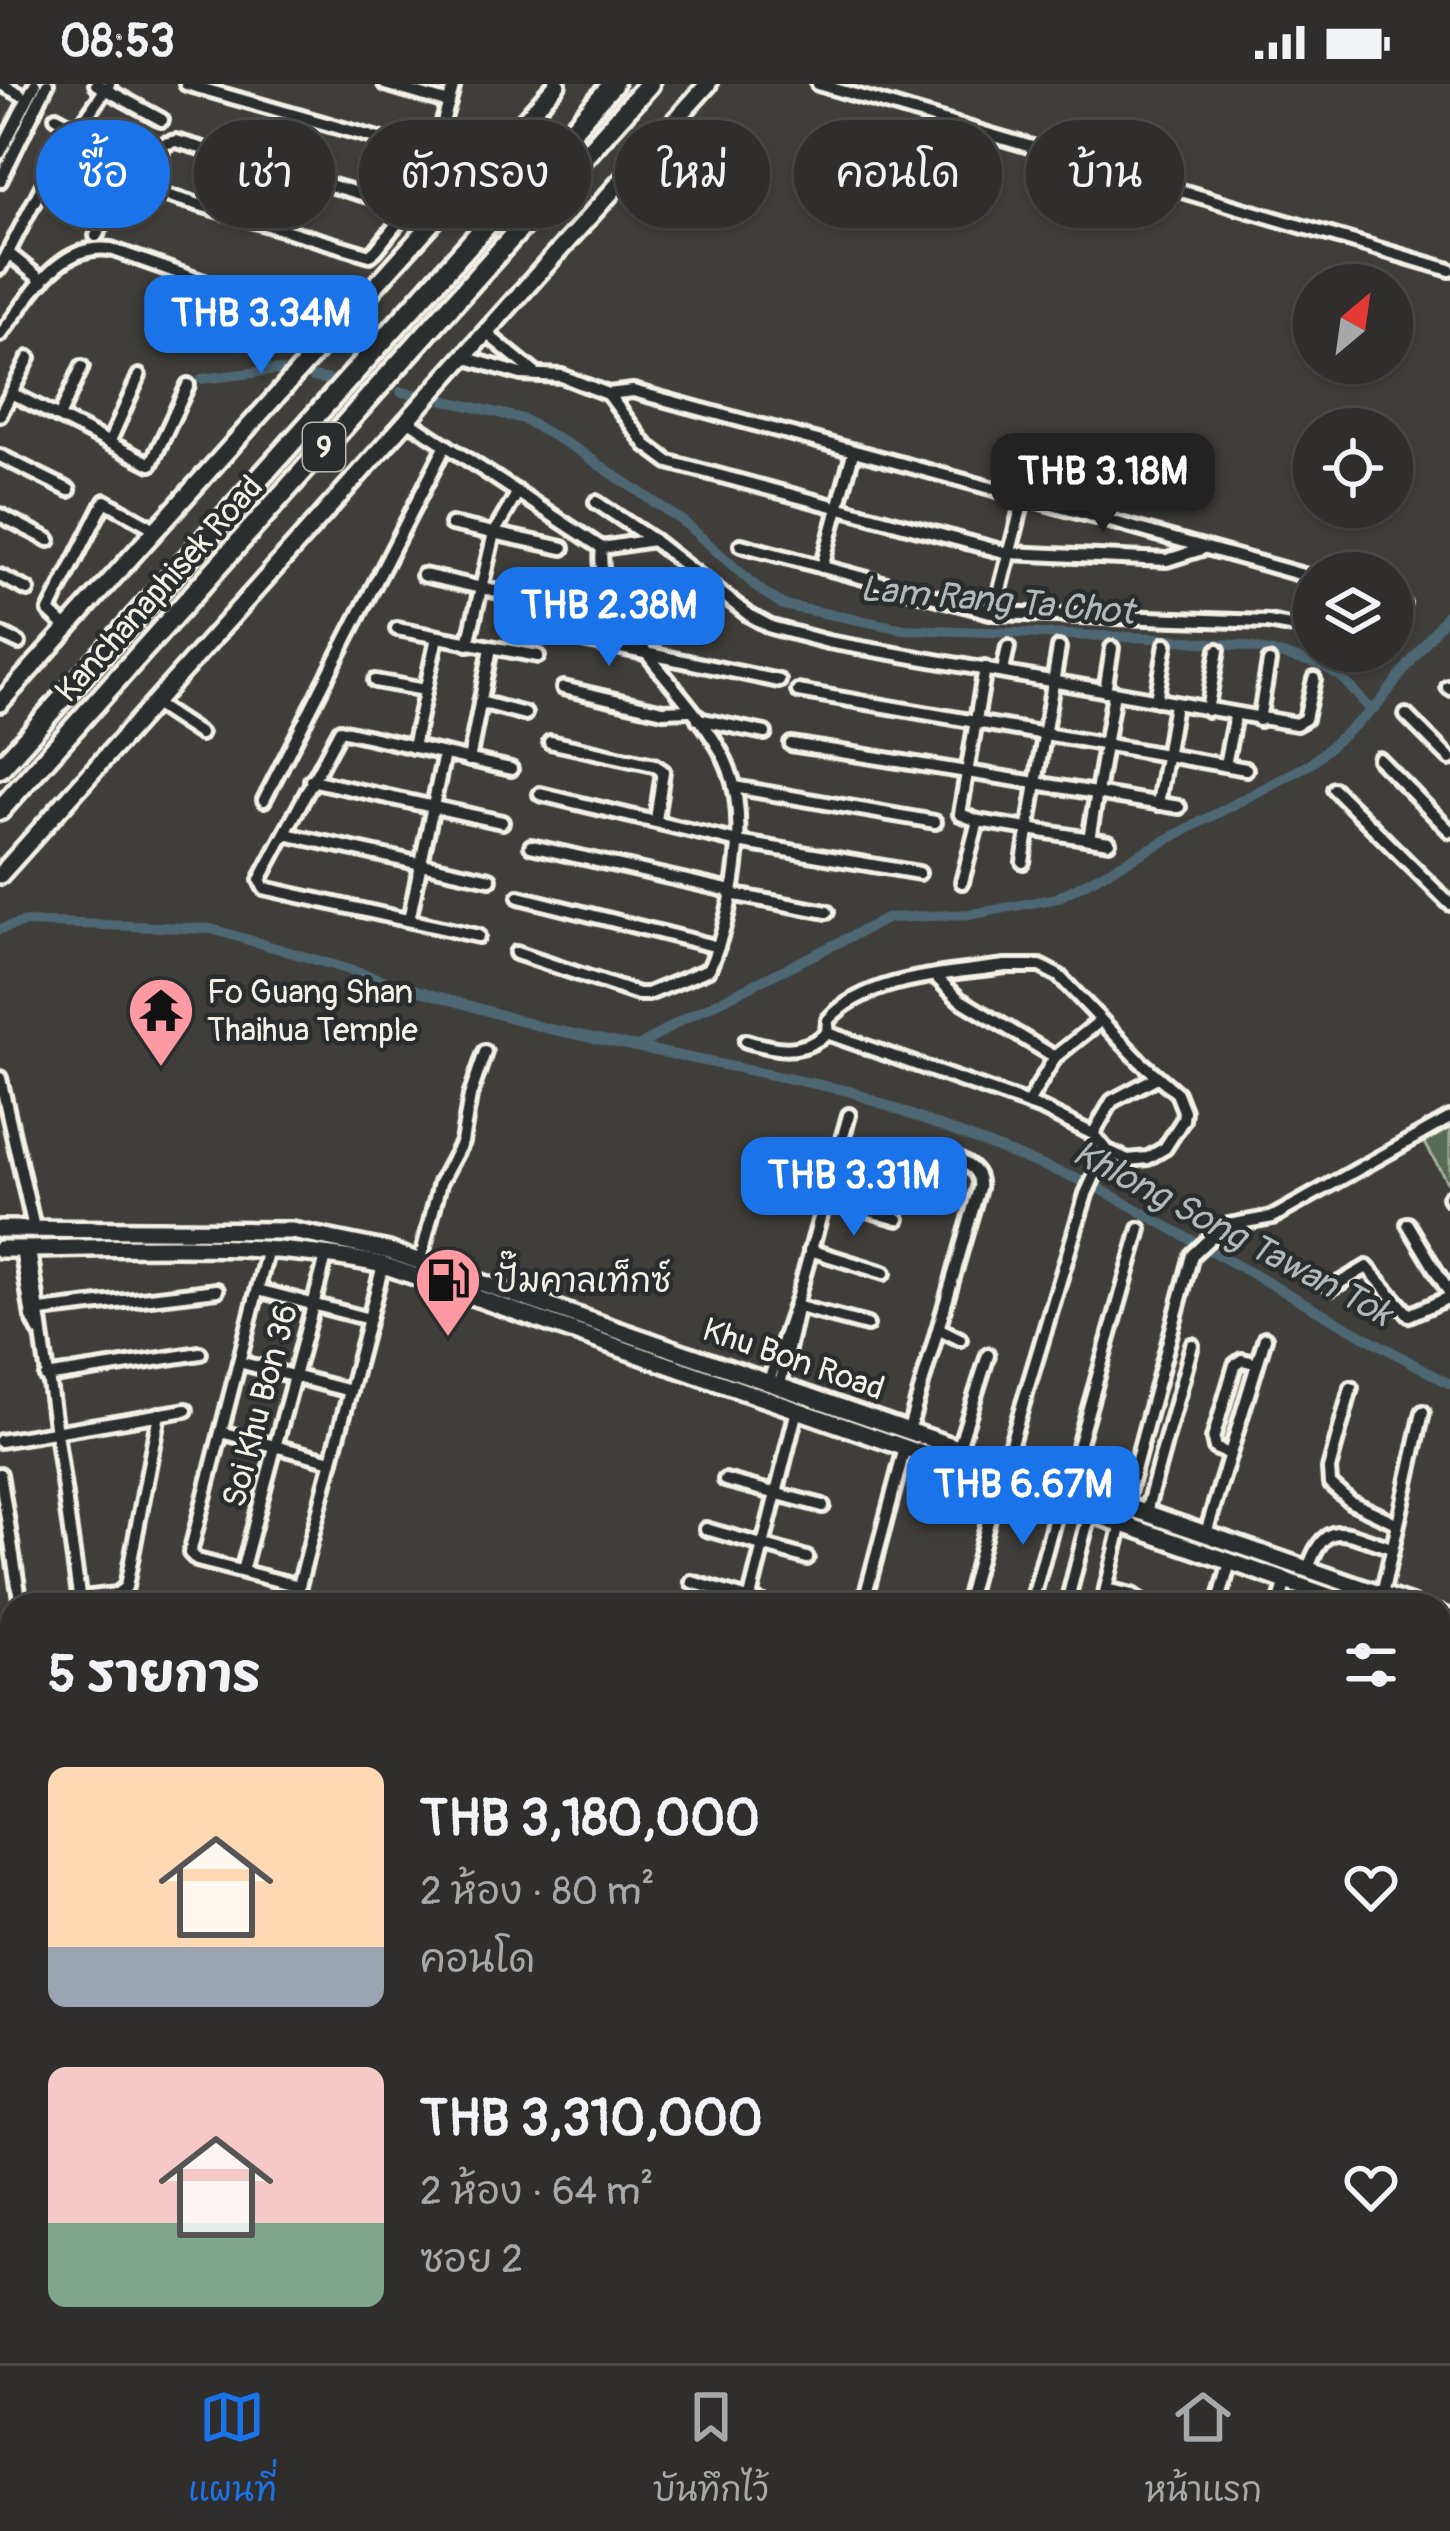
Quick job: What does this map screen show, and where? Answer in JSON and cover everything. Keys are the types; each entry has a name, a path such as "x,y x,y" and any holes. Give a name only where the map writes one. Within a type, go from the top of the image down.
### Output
{"highway":[{"name":"Kanchanaphisek Road","path":"0,768 613,84"},
{"name":"Kanchanaphisek Road","path":"0,810 649,84"}],"main road":[{"path":"523,120 556,84"},
{"path":"0,875 708,84"},
{"path":"0,703 426,228"},
{"name":"Khu Bon Road","path":"0,1229 292,1232 389,1251 796,1410 1320,1593"},
{"name":"Khu Bon Road","path":"0,1249 268,1249 327,1253 383,1265 774,1383 1379,1593"}],"street":[{"path":"1,84 20,94"},
{"path":"0,153 35,84"},
{"path":"0,181 47,84"},
{"path":"186,84 359,133"},
{"path":"386,84 449,103"},
{"path":"444,120 454,84"},
{"path":"818,84 1450,270"},
{"path":"86,120 104,86 162,120"},
{"path":"56,118 60,120"},
{"path":"176,140 410,208 376,250 364,255 159,193 153,185 164,144 176,140"},
{"path":"0,268 36,198"},
{"path":"96,236 100,228"},
{"path":"0,335 43,281 78,251 93,247 336,329"},
{"path":"8,253 43,281"},
{"path":"486,332 535,373"},
{"path":"492,366 503,349"},
{"path":"463,357 521,374 562,376 608,394 633,391 1293,573"},
{"path":"0,415 28,358"},
{"path":"59,417 82,367"},
{"path":"109,442 139,376"},
{"path":"6,396 151,464 188,385"},
{"path":"608,394 646,445 669,462 1008,553 1167,560 1202,549"},
{"path":"406,418 602,548 653,540"},
{"path":"264,800 446,445"},
{"path":"822,567 853,453"},
{"path":"0,456 69,490"},
{"path":"469,644 494,532 518,492"},
{"path":"994,613 1024,497"},
{"path":"67,628 49,611 105,501 157,530"},
{"path":"596,502 771,627 828,642 1300,724 1314,680"},
{"path":"0,514 49,540"},
{"path":"451,524 563,548"},
{"path":"741,545 994,613 1293,627"},
{"path":"516,953 648,994 707,971 718,947 730,892 740,818 729,768 607,593 602,548"},
{"path":"0,575 28,590"},
{"path":"424,575 554,604"},
{"path":"607,593 713,615"},
{"path":"397,629 538,656"},
{"path":"0,634 20,643"},
{"path":"412,747 436,637"},
{"path":"578,639 779,681"},
{"path":"1156,700 1166,644"},
{"path":"1003,671 1007,646"},
{"path":"469,760 491,648"},
{"path":"1023,862 1059,648"},
{"path":"1089,839 1112,648"},
{"path":"1207,710 1218,650"},
{"path":"1259,720 1269,662"},
{"path":"986,668 960,814 977,821 1109,842"},
{"path":"375,680 424,691"},
{"path":"562,688 766,733"},
{"path":"798,691 1246,769"},
{"path":"480,702 525,714"},
{"path":"153,703 200,734"},
{"path":"1158,804 1174,704"},
{"path":"1406,715 1450,759"},
{"path":"1225,765 1235,716"},
{"path":"478,936 263,887 261,877 340,730 511,769"},
{"path":"550,742 655,765 663,771 656,820"},
{"path":"791,744 1179,807"},
{"path":"409,920 444,754"},
{"path":"1379,759 1450,832"},
{"path":"311,780 502,823"},
{"path":"734,787 935,822"},
{"path":"1334,789 1449,900"},
{"path":"540,794 738,842 919,873"},
{"path":"962,882 977,821"},
{"path":"285,834 490,879"},
{"path":"531,846 826,912"},
{"path":"519,897 718,947"},
{"path":"746,1041 794,1050 815,1044 827,1033 828,1020 839,1009 898,982 1005,966 1040,966 1059,976 1177,1093 1184,1111 1172,1141 1156,1154 1137,1160 1106,1150 1093,1134 1028,1103 827,1033"},
{"path":"935,976 959,998 1055,1057"},
{"path":"1028,1103 1055,1057 1100,1021"},
{"path":"420,1262 440,1183 462,1142 470,1096 485,1052"},
{"path":"1093,1134 1112,1101 1156,1077"},
{"path":"0,1078 34,1228"},
{"path":"774,1383 849,1115"},
{"path":"1125,1504 1192,1255 1209,1236 1236,1221 1273,1217 1450,1118"},
{"path":"840,1144 913,1166"},
{"path":"1005,1462 1086,1194 1106,1150"},
{"path":"909,1430 980,1180 974,1169 955,1158"},
{"path":"825,1198 898,1219"},
{"path":"1331,1288 1367,1267 1408,1316 1450,1296 1408,1225"},
{"path":"1067,1484 1140,1229"},
{"path":"26,1249 40,1311 79,1593"},
{"path":"26,1249 32,1317 39,1330"},
{"path":"268,1249 190,1553 196,1560 298,1586"},
{"path":"810,1250 884,1273"},
{"name":"Soi Khu Bon 36","path":"242,1571 327,1253"},
{"path":"297,1593 383,1265"},
{"path":"40,1311 218,1290"},
{"path":"258,1290 369,1319"},
{"path":"796,1302 867,1325"},
{"path":"940,1329 960,1340"},
{"path":"1206,1533 1265,1338"},
{"path":"1146,1512 1192,1345"},
{"path":"46,1377 200,1353"},
{"path":"959,1447 988,1354"},
{"path":"1229,1454 1215,1448 1213,1439 1235,1365 1242,1360 1255,1363"},
{"path":"238,1362 350,1391"},
{"path":"1351,1388 1329,1469 1330,1484 1351,1502 1396,1523"},
{"path":"0,1442 186,1410"},
{"path":"751,1593 796,1410"},
{"path":"1382,1593 1424,1412"},
{"path":"113,1593 124,1591 158,1414"},
{"path":"220,1432 332,1461"},
{"path":"866,1593 905,1448"},
{"path":"0,1474 19,1593"},
{"path":"725,1480 823,1506"},
{"path":"969,1593 999,1480"},
{"path":"1034,1593 1059,1502"},
{"path":"1070,1593 1090,1512"},
{"path":"1105,1593 1122,1523"},
{"path":"706,1529 807,1558"},
{"path":"1307,1569 1317,1542 1328,1534 1392,1548"},
{"path":"1222,1593 1230,1562"},
{"path":"1282,1593 1286,1581"},
{"path":"692,1582 723,1593"},
{"path":"1106,1589 1125,1593"}],"green space":[{"path":"1450,1120 1450,1180 1447,1182 1421,1136"}],"waterway":[{"name":"Lam Rang Ta Chot","path":"202,379 276,370 289,373"},
{"name":"Lam Rang Ta Chot","path":"313,377 336,381"},
{"name":"Lam Rang Ta Chot","path":"401,392 422,396"},
{"name":"Lam Rang Ta Chot","path":"444,400 523,419 576,449 685,523 783,605 904,629 1244,646 1320,664 1340,676 1371,710"},
{"path":"638,1047 682,1020 888,918 974,914 1057,898 1310,764 1377,706 1450,611"},
{"name":"Khlong Song Tawan Tok","path":"0,929 25,922 212,929 545,1028 849,1091 1093,1185 1450,1384"}],"place":[{"name":"Fo Guang Shan Thaihua Temple","path":"161,1069"},
{"name":"ปั๊มคาลเท็กซ์","path":"448,1339"}]}
